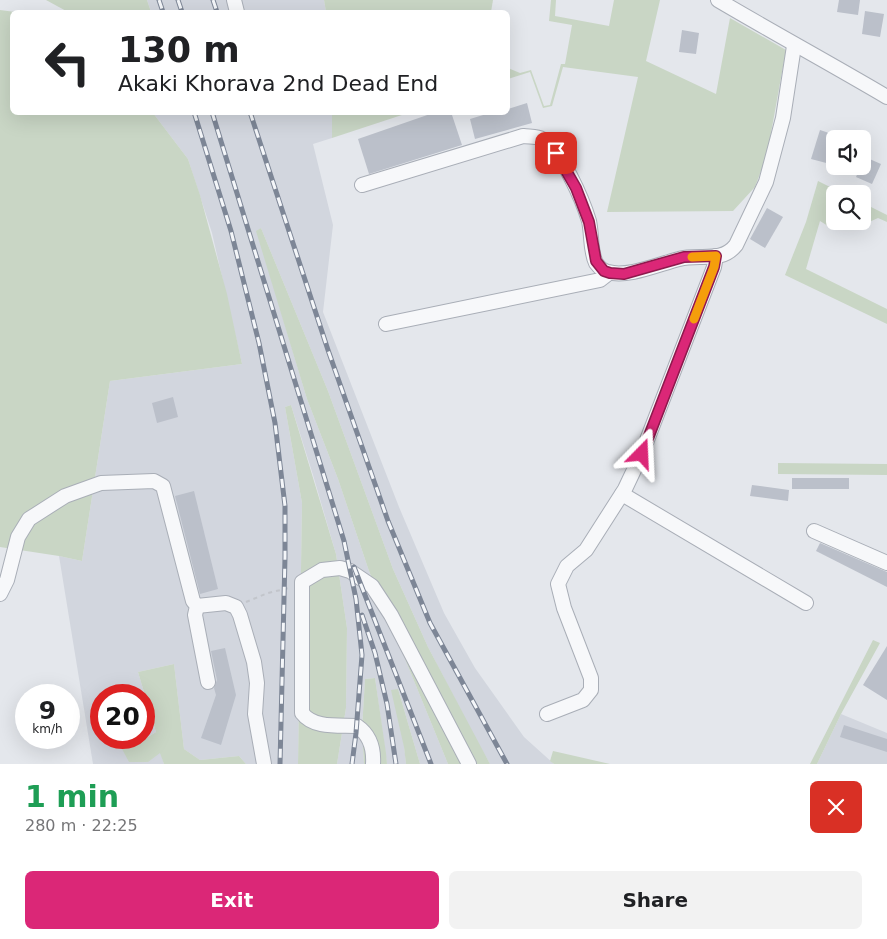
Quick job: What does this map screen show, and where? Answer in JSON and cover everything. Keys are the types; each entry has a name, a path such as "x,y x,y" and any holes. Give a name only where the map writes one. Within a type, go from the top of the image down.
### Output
{"street":[{"path":"718,0 794,46 834,66 887,97"},
{"path":"362,185 523,136 540,138 550,144 576,188 589,222 596,261 600,267 610,273 624,274 684,257 727,254 736,245 766,182 782,118 794,46"},
{"path":"547,714 584,700 591,690 591,678 564,608 558,584 567,566 586,550 622,494 642,454 714,267 716,256"},
{"path":"386,324 600,280 610,273"},
{"path":"0,594 7,580 18,537 29,519 65,496 101,483 154,481 163,486 193,601 197,606"},
{"path":"622,494 806,603"},
{"path":"814,531 887,562"},
{"path":"374,764 374,754 368,737 362,729 357,726 317,724 302,713 302,582 322,570 340,568 350,571 372,586 391,615 469,764"},
{"path":"197,606 226,603 236,607 240,615 254,662 257,683 255,714 264,764"},
{"path":"197,606 195,614 208,682"}],"path":[{"path":"236,607 268,593 284,590 302,582"}],"shaded area":[{"path":"147,0 324,0 326,10 150,10"},
{"path":"155,115 332,115 332,138 313,144 333,225 323,312 399,507 444,613 475,668 524,737 554,764 490,764 478,743 428,647 393,569 328,391 261,228 257,231 307,399 338,479 369,571 448,764 420,764 398,689 406,764 387,764 375,678 365,679 362,729 364,764 337,764 346,708 347,628 336,554 291,405 285,407 302,503 298,764 246,764 239,756 200,760 184,749 174,664 138,672 142,684 90,684 90,746 59,556 82,561 110,381 242,364 212,233 188,159"},
{"path":"841,714 887,733 887,764 817,764"},
{"path":"91,749 134,749 161,753 164,764 93,764"}],"green space":[{"path":"46,0 147,0 150,10 64,10"},
{"path":"324,0 493,0 491,10 326,10"},
{"path":"551,0 556,0 555,16 609,26 614,0 660,0 646,61 716,94 730,18 786,50 767,155 755,187 733,211 607,212 638,77 563,67 552,106 543,108 530,72 510,78 510,69 520,73 531,70 544,106 550,105 561,64 565,64 572,25 549,21"},
{"path":"0,10 10,11 10,115 155,115 188,159 200,195 227,294 242,364 110,381 82,561 0,547"},
{"path":"332,115 402,115 332,138"},
{"path":"818,181 826,185 826,225 820,221 806,269 887,309 887,324 785,275 806,222"},
{"path":"871,207 887,215 887,222 878,218 871,221"},
{"path":"261,228 328,391 393,569 428,647 490,764 448,764 369,571 338,479 307,399 256,231"},
{"path":"291,405 336,554 347,628 346,708 337,764 298,764 302,503 285,407"},
{"path":"778,463 887,464 887,475 778,474"},
{"path":"873,640 880,643 841,714 817,764 810,764"},
{"path":"174,664 184,749 200,760 239,756 246,764 164,764 160,753 148,762 129,762 122,749 155,749 155,684 142,684 138,672"},
{"path":"375,678 387,764 364,764 362,729 365,679"},
{"path":"398,689 420,764 406,764 391,690"},
{"path":"553,751 610,764 554,764 550,761"}],"building":[{"path":"839,0 860,0 858,15 837,12"},
{"path":"865,11 884,14 880,37 862,34"},
{"path":"682,30 699,33 696,54 679,52"},
{"path":"527,103 532,123 475,139 470,119 483,115 510,115 510,108"},
{"path":"427,115 452,115 462,145 369,174 358,139"},
{"path":"820,130 826,132 826,163 811,159"},
{"path":"871,160 881,164 872,184 856,177 857,175 871,175"},
{"path":"767,208 783,217 765,248 750,239"},
{"path":"173,397 178,417 157,423 152,403"},
{"path":"792,478 849,478 849,489 792,489"},
{"path":"752,485 789,490 788,501 750,496"},
{"path":"194,491 218,589 200,594 175,496"},
{"path":"820,543 887,572 887,587 816,551"},
{"path":"887,646 887,700 863,685"},
{"path":"225,648 236,695 221,745 201,738 216,695 214,688 217,680 211,651"},
{"path":"844,725 887,739 887,752 840,737"}],"railway":[{"path":"159,0 162,10"},
{"path":"178,0 181,10"},
{"path":"213,0 216,10"},
{"path":"195,115 231,231 259,343 275,423 285,506 280,764"},
{"path":"213,115 344,541 356,599 362,655 352,764"},
{"path":"251,115 328,350 388,521 430,623 507,764"},
{"path":"354,567 431,764"},
{"path":"362,615 375,653 387,704 396,764"}],"slow traffic":[{"path":"692,257 716,256 714,267 694,319"}],"route":[{"path":"556,153 576,188 585,210 589,222 594,256 604,271 624,274 684,257 716,256 714,267 642,454"}]}
